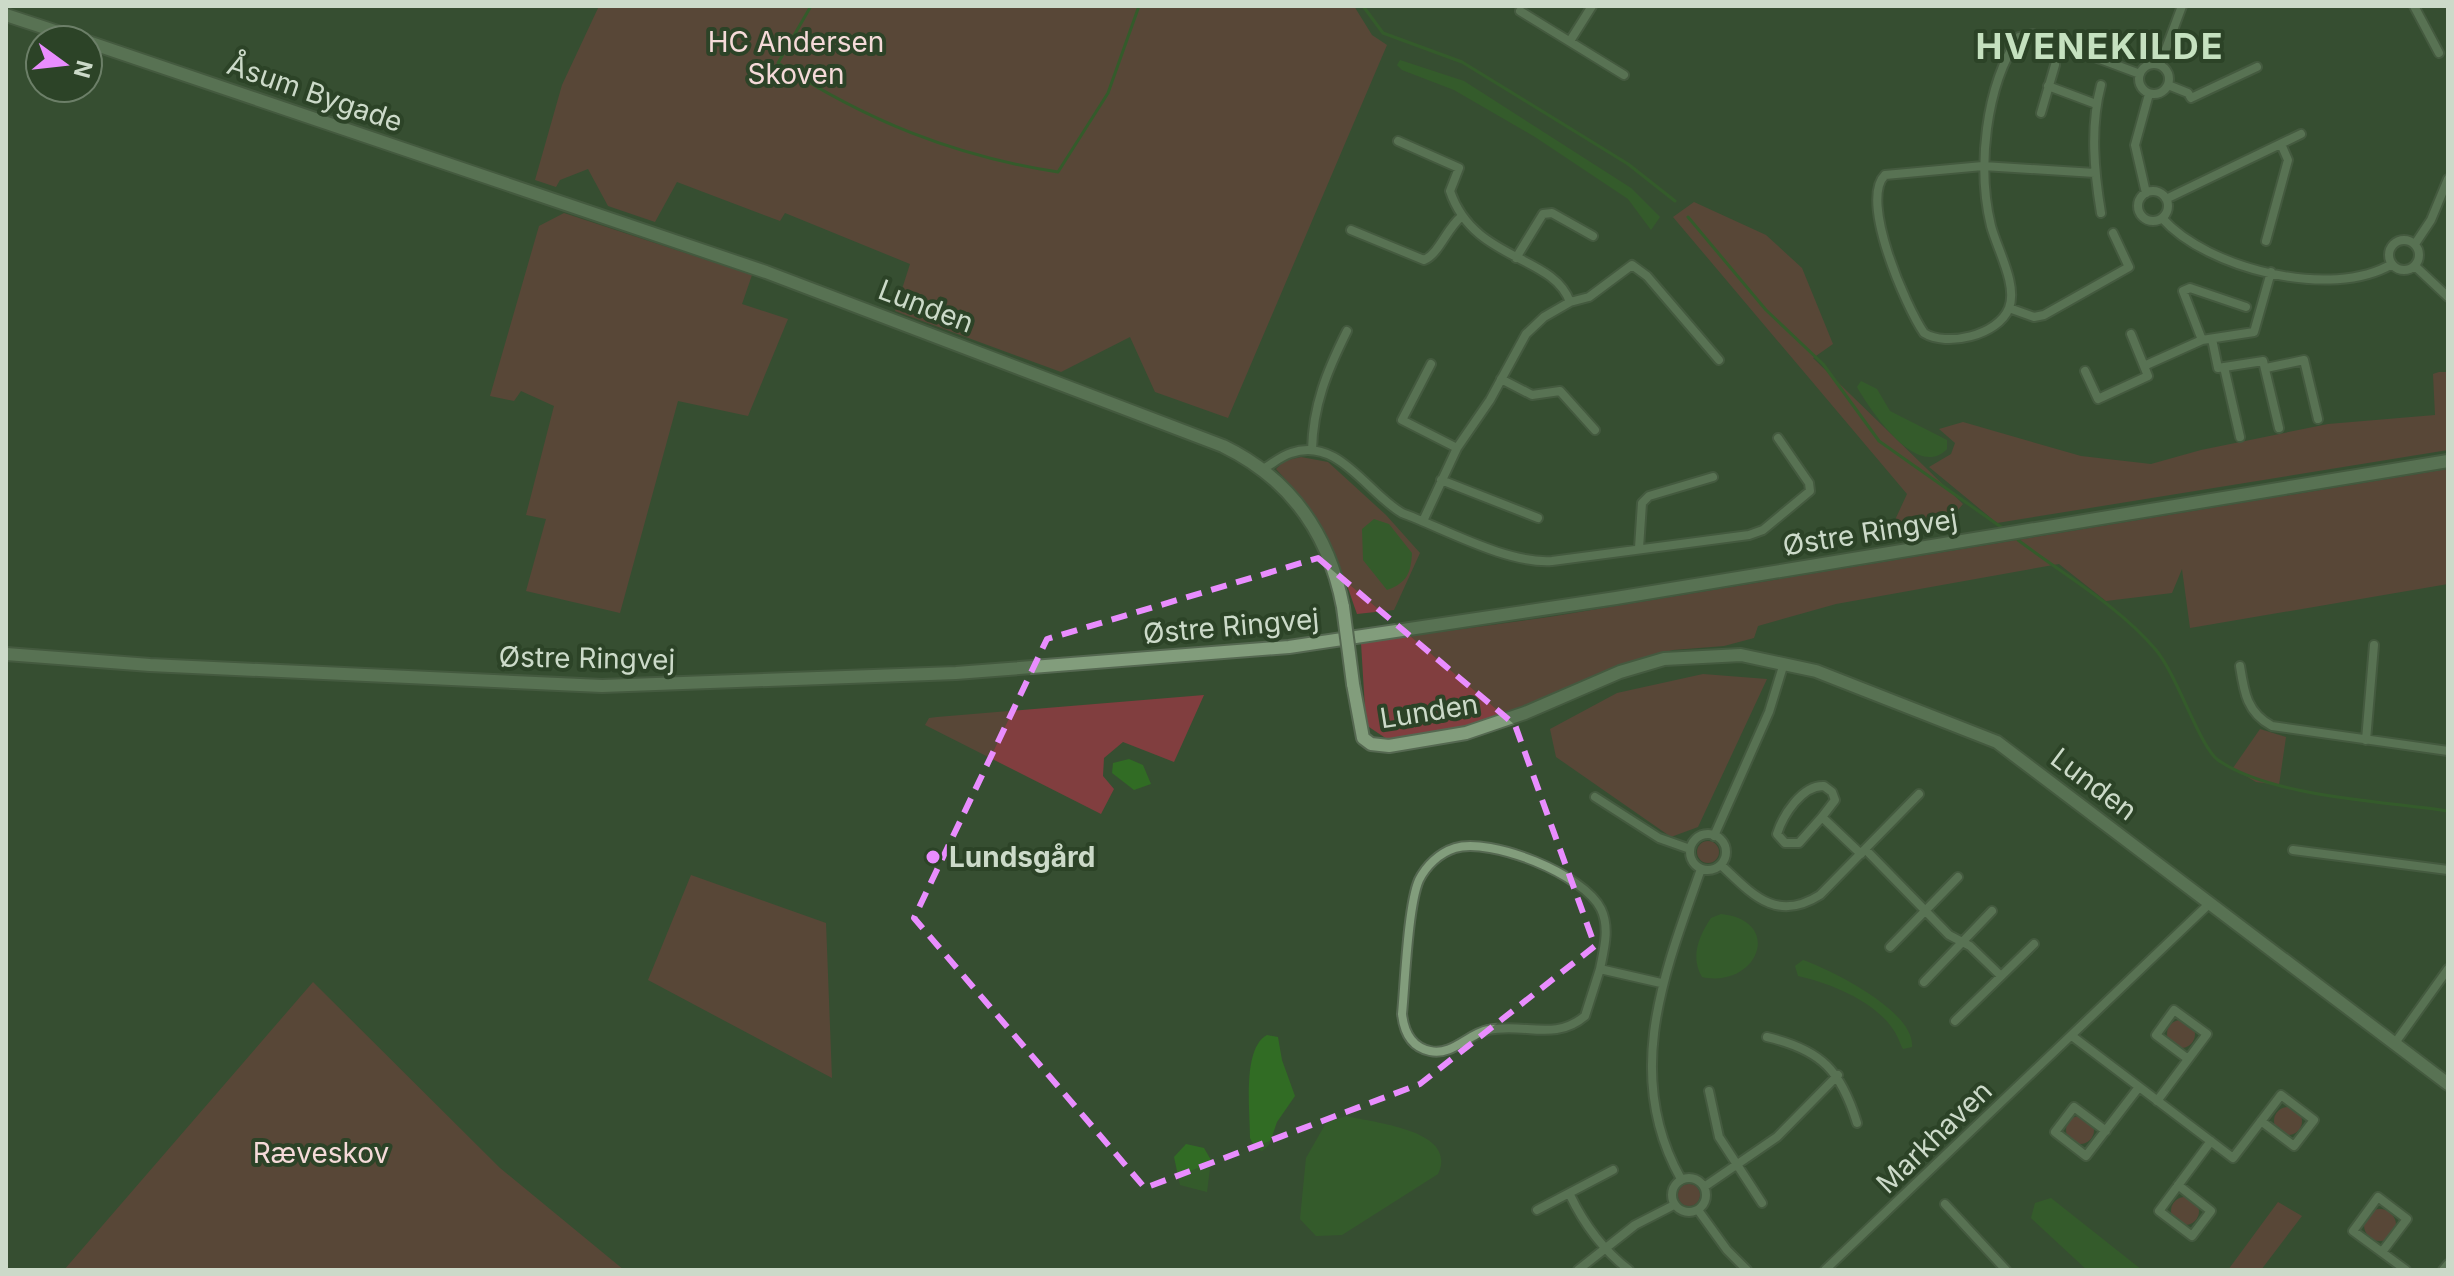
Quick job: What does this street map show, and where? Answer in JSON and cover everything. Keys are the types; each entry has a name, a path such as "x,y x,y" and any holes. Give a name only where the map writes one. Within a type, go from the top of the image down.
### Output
{"street":[{"path":"1570,41 1592,6"},
{"path":"2160,65 2182,6"},
{"path":"2414,6 2439,53"},
{"path":"1520,11 1624,75"},
{"path":"6,15 33,24"},
{"path":"2095,173 1983,166 1885,175 1879,181 1877,193 1881,225 1889,257 1924,333 1936,340 1949,341 1989,328 2001,321 2009,308 2011,292 1990,224 1983,166 1992,105 2019,37 2033,34 2140,74"},
{"name":"Åsum Bygade","path":"104,47 526,189"},
{"path":"2041,113 2055,65"},
{"path":"2160,65 2169,75 2168,85 2158,94 2149,94 2140,84 2140,74 2146,67 2160,65"},
{"path":"2168,85 2188,93 2191,98 2257,67"},
{"path":"2101,85 2096,104 2095,173 2101,213"},
{"path":"2048,86 2096,104"},
{"path":"2146,193 2135,145 2149,94"},
{"path":"2166,199 2301,134"},
{"path":"1398,141 1459,168 1450,191 1461,217 1485,241 1555,280 1570,302"},
{"path":"2266,241 2288,160 2281,144"},
{"path":"2415,244 2431,220 2448,179"},
{"name":"Lunden","path":"526,189 766,272 1046,378 1223,446 1263,469 1291,495 1314,524 1336,571 1363,738 1371,744 1389,746 1495,725 1620,672 1664,659 1741,655 1784,662 1852,684 1997,742 2448,1084"},
{"path":"2146,193 2159,193 2166,199 2167,207 2162,218 2149,221 2139,212 2140,199 2146,193"},
{"path":"1516,258 1543,214 1552,213 1593,236"},
{"path":"1351,230 1424,260 1431,257 1449,227 1461,217"},
{"path":"2162,218 2198,247 2271,272 2334,282 2376,273 2392,264"},
{"path":"2009,308 2034,317 2044,315 2129,267 2113,233"},
{"path":"2405,240 2415,244 2419,255 2415,266 2403,271 2392,264 2389,253 2394,244 2405,240"},
{"path":"1423,521 1457,448 1526,334 1544,317 1570,302 1589,297 1632,265 1647,276 1719,360"},
{"path":"2415,266 2448,297"},
{"path":"2144,366 2207,339 2254,332 2271,272"},
{"path":"2246,307 2190,288 2183,291 2218,368 2255,359 2263,361 2279,428"},
{"path":"1312,450 1315,410 1323,379 1347,331"},
{"path":"2085,371 2098,399 2148,376 2131,334"},
{"path":"2266,368 2304,360 2318,419"},
{"path":"1431,364 1402,420 1457,448"},
{"path":"2224,367 2240,437"},
{"path":"2090,381 2101,376"},
{"path":"1501,379 1532,395 1560,391 1595,430"},
{"path":"1263,469 1291,452 1312,450 1330,454 1347,465 1388,505 1504,553 1539,562 1756,533 1806,496 1809,483 1778,438"},
{"name":"Østre Ringvej","path":"6,654 150,665 602,686 972,672 1289,647 1616,598 2448,461"},
{"path":"1639,548 1642,503 1649,496 1713,477"},
{"path":"1441,480 1538,518"},
{"path":"2366,740 2374,645"},
{"path":"1714,836 1769,712 1784,662"},
{"path":"2240,666 2248,704 2262,721 2294,731 2448,751"},
{"path":"1818,785 1829,788 1835,796 1831,808 1822,817 1799,843 1785,843 1777,834 1794,805 1818,785"},
{"path":"1721,865 1756,898 1767,904 1805,905 1820,895 1919,794"},
{"path":"1595,797 1659,838 1690,849"},
{"path":"1822,817 1927,910 1949,935 2001,976"},
{"path":"1714,836 1722,841 1726,851 1721,865 1712,870 1701,869 1691,859 1690,849 1699,837 1714,836"},
{"path":"1482,847 1528,860 1558,872 1590,893 1601,910 1607,932 1600,969 1585,1016 1564,1030 1507,1027 1486,1030 1452,1048 1434,1052 1415,1044 1405,1032 1402,1014 1416,890 1434,860 1454,848 1482,847"},
{"path":"2293,850 2448,870"},
{"path":"1681,1179 1662,1130 1654,1090 1652,1049 1661,983 1701,869"},
{"path":"1890,947 1958,877"},
{"name":"Markhaven","path":"1825,1270 2210,903"},
{"path":"1924,982 1992,911"},
{"path":"1955,1021 2034,944"},
{"path":"1600,969 1661,983"},
{"path":"2395,1043 2448,969"},
{"path":"2157,1101 2207,1034 2174,1010 2156,1035 2188,1059"},
{"path":"2072,1036 2233,1158 2261,1121 2281,1095 2314,1120 2294,1146 2261,1121"},
{"path":"1767,1037 1818,1057 1838,1075 1857,1123"},
{"path":"1704,1187 1738,1166 1801,1116 1838,1075"},
{"path":"2106,1131 2074,1107 2055,1132 2086,1156 2106,1131 2139,1087"},
{"path":"1709,1091 1716,1129 1762,1203"},
{"path":"2178,1185 2211,1211 2192,1236 2159,1211 2178,1185 2211,1141"},
{"path":"1537,1210 1613,1170"},
{"path":"1674,1205 1687,1212 1698,1210 1706,1200 1704,1187 1695,1178 1681,1179"},
{"path":"1674,1205 1672,1192 1681,1179"},
{"path":"1570,1195 1582,1219 1604,1247 1629,1270"},
{"path":"2382,1252 2407,1219 2378,1197 2353,1231 2406,1270"},
{"path":"1945,1204 2003,1269"},
{"path":"1578,1270 1635,1225 1674,1205"},
{"path":"1698,1210 1727,1250 1747,1270"},
{"path":"2443,1270 2448,1264"}],"highlighted area":[{"path":"1318,558 1515,725 1595,946 1420,1084 1145,1188 914,918 1047,639"}],"green space":[{"name":"HC Andersen Skoven","path":"599,6 1354,6 1372,35 1387,45 1228,418 1155,392 1130,337 1061,372 895,311 910,264 785,213 780,221 677,182 655,222 608,206 588,169 560,180 556,187 535,180 562,85"},
{"path":"1694,202 1766,235 1802,268 1833,344 1813,358 1963,504 1945,525 1889,533 1907,494 1673,217"},
{"path":"564,213 752,275 742,304 788,319 748,416 678,401 620,613 526,591 546,519 526,515 554,406 521,391 514,401 490,396 539,226"},
{"path":"2448,372 2448,450 1997,523 1929,467 1951,454 1955,443 1939,429 1963,422 2081,456 2151,464 2201,450 2328,424 2435,415 2433,374"},
{"path":"1301,457 1328,462 1386,515 1420,553 1394,610 1357,614 1326,536 1276,469 1284,461"},
{"path":"2448,469 2448,584 2190,628 2182,569 2172,593 2106,601 2059,564 1836,604 1758,626 1754,638 1724,646 1673,650 1628,662 1491,722 1387,739 1366,725 1361,643 1549,617"},
{"path":"1703,674 1767,679 1698,827 1671,837 1556,757 1550,729 1617,693"},
{"path":"1204,695 1174,762 1123,742 1104,758 1103,776 1114,789 1101,814 925,725 929,718 937,717"},
{"path":"2260,729 2286,737 2279,785 2256,782 2233,768"},
{"path":"1708,841 1716,844 1719,852 1716,860 1708,863 1700,860 1697,852 1700,844"},
{"path":"691,875 826,923 832,1078 648,980"},
{"name":"Ræveskov","path":"313,982 500,1168 624,1270 64,1270"},
{"path":"2181,1020 2191,1024 2195,1034 2191,1044 2181,1048 2171,1044 2167,1034 2171,1024"},
{"path":"2288,1107 2298,1111 2302,1121 2298,1131 2288,1135 2278,1131 2274,1121 2278,1111"},
{"path":"2080,1116 2090,1120 2094,1130 2090,1140 2080,1144 2070,1140 2066,1130 2070,1120"},
{"path":"1689,1184 1697,1187 1700,1195 1697,1203 1689,1206 1681,1203 1678,1195 1681,1187"},
{"path":"2185,1197 2195,1201 2199,1211 2195,1221 2185,1225 2175,1221 2171,1211 2175,1201"},
{"path":"2278,1202 2302,1216 2261,1270 2228,1270"},
{"path":"2380,1209 2392,1213 2396,1225 2392,1237 2380,1241 2368,1237 2364,1225 2368,1213"}],"shaded area":[{"path":"1400,60 1464,81 1631,188 1660,217 1651,230 1628,199 1535,137 1454,90 1402,70 1397,65"},
{"path":"1861,381 1877,389 1890,411 1947,440 1947,449 1935,456 1922,456 1895,438 1857,387"},
{"path":"1374,519 1389,524 1412,553 1407,576 1387,590 1363,560 1362,529"},
{"path":"1129,759 1143,765 1151,784 1134,790 1112,773 1113,763"},
{"path":"1721,914 1741,919 1753,928 1758,940 1756,953 1749,964 1737,973 1721,978 1702,977 1696,954 1700,939 1711,918"},
{"path":"1803,960 1851,982 1886,1006 1909,1033 1912,1047 1903,1049 1891,1026 1868,1005 1840,990 1798,976 1795,966"},
{"path":"1267,1035 1278,1037 1282,1060 1295,1096 1277,1122 1269,1145 1262,1151 1255,1148 1250,1138 1249,1081 1254,1053"},
{"path":"1346,1116 1393,1126 1426,1138 1436,1147 1441,1159 1438,1174 1342,1235 1316,1236 1300,1219 1306,1158 1326,1123"},
{"path":"1186,1144 1204,1148 1211,1160 1207,1192 1180,1185 1174,1157"},
{"path":"2051,1198 2142,1270 2087,1270 2031,1218 2035,1203"}],"waterway":[{"path":"811,6 778,63 844,102 912,133 983,156 1058,172 1108,93 1139,6"},
{"path":"1363,6 1383,33 1462,62 1628,164 1675,201"},
{"path":"1688,217 1766,310 1823,364 1879,441 2001,527"},
{"path":"2018,540 2108,605 2156,650 2204,741 2218,760 2240,772 2297,790 2448,811"}],"place":[{"name":"Lundsgård","path":"933,857"}],"district":[{"name":"HVENEKILDE","path":"2100,46"}]}
